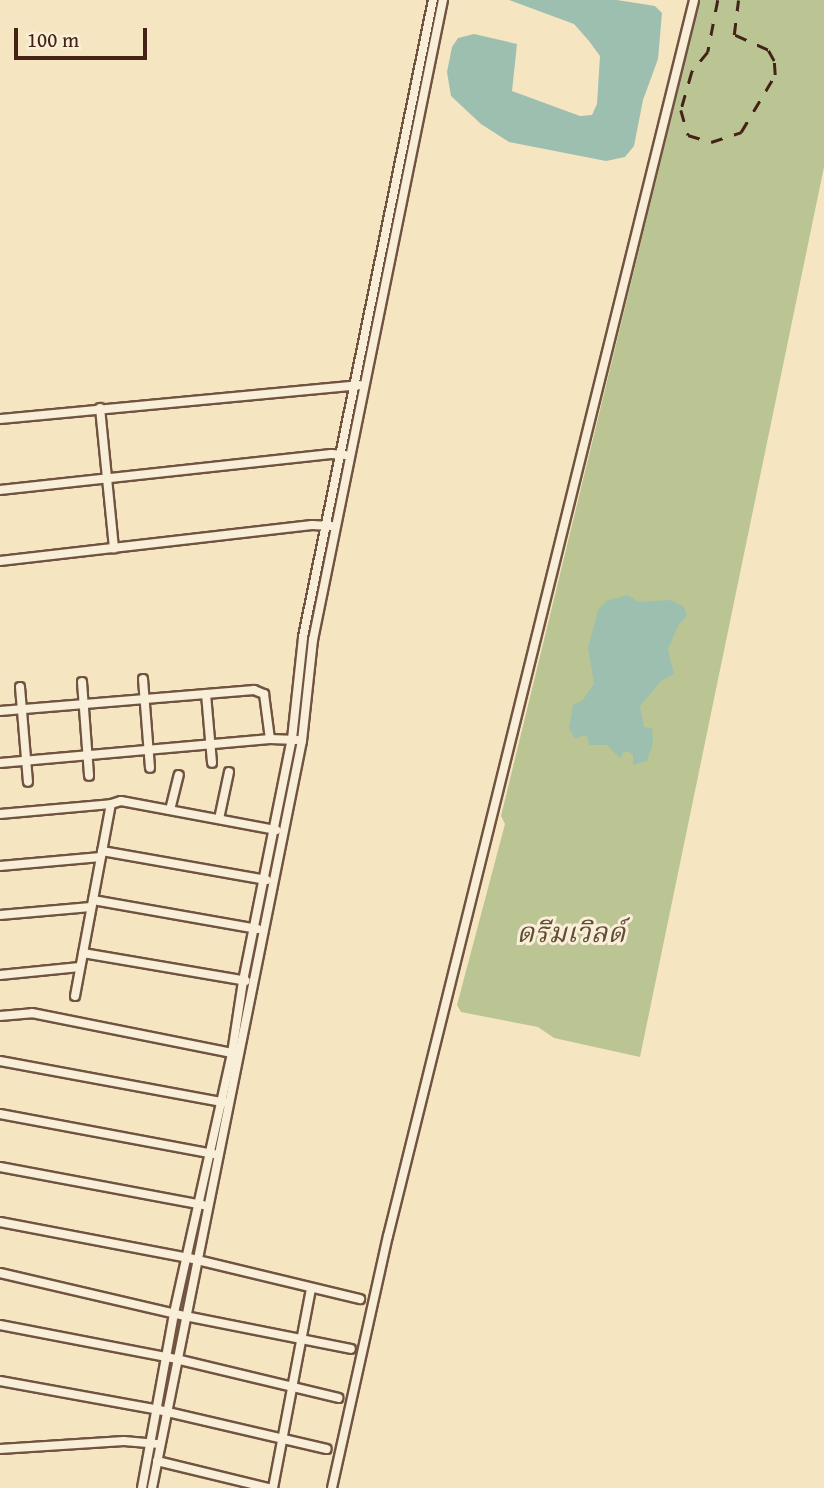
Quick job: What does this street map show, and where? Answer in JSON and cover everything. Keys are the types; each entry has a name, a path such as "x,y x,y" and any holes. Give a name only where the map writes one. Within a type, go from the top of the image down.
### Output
{"street":[{"path":"142,1488 156,1444 172,1358 184,1316 192,1259 213,1154 240,1056 247,982 278,830 292,739 303,636 433,0"},
{"path":"278,830 302,741 313,640 443,0"},
{"path":"332,1488 388,1236 694,0"},
{"path":"411,108 421,110"},
{"path":"368,322 378,324"},
{"path":"0,419 366,385"},
{"path":"100,408 114,548"},
{"path":"0,490 341,454 351,456"},
{"path":"0,561 327,525 337,527"},
{"path":"143,679 150,768"},
{"path":"82,682 89,776"},
{"path":"20,687 28,782"},
{"path":"0,711 261,691 264,694 270,739"},
{"path":"206,694 212,764"},
{"path":"0,763 270,739 302,741"},
{"path":"219,819 229,772"},
{"path":"170,810 179,775"},
{"path":"0,814 121,801 278,830"},
{"path":"75,996 111,804"},
{"path":"0,866 102,854 268,880"},
{"path":"0,915 92,903 258,929"},
{"path":"83,953 247,982"},
{"path":"0,975 80,967"},
{"path":"0,1016 32,1013 240,1056"},
{"path":"0,1060 225,1103"},
{"path":"0,1115 213,1154"},
{"path":"0,1167 203,1205"},
{"path":"0,1222 192,1259 360,1299"},
{"path":"172,1358 174,1313 192,1259"},
{"path":"0,1273 184,1316 351,1349"},
{"path":"157,1461 271,1488 311,1289"},
{"path":"0,1325 172,1358 338,1398"},
{"path":"0,1381 162,1411 327,1449"},
{"path":"0,1449 124,1441 156,1444"},
{"path":"152,1488 157,1461 156,1444"}],"green space":[{"name":"ดรีมเวิลด์","path":"700,0 824,0 824,167 640,1057 554,1038 538,1027 461,1012 457,1005 505,824 501,816"}],"shaded area":[{"path":"509,0 617,0 655,6 662,13 658,59 643,100 634,146 625,157 606,161 509,142 481,124 451,96 447,72 452,47 458,38 474,34 517,44 512,91 580,116 592,115 597,104 600,56 574,24"},
{"path":"627,595 639,602 671,600 684,607 687,615 678,626 668,649 674,674 662,680 640,706 644,727 652,728 653,743 647,761 633,765 633,755 629,752 624,752 620,758 607,745 589,745 588,738 584,735 575,739 569,728 573,705 582,701 594,684 588,648 598,610 606,601"}],"railway":[{"path":"718,0 708,52 692,72 681,110 688,135 711,142 741,132 775,75 774,61 768,50 734,35 738,0"}]}
